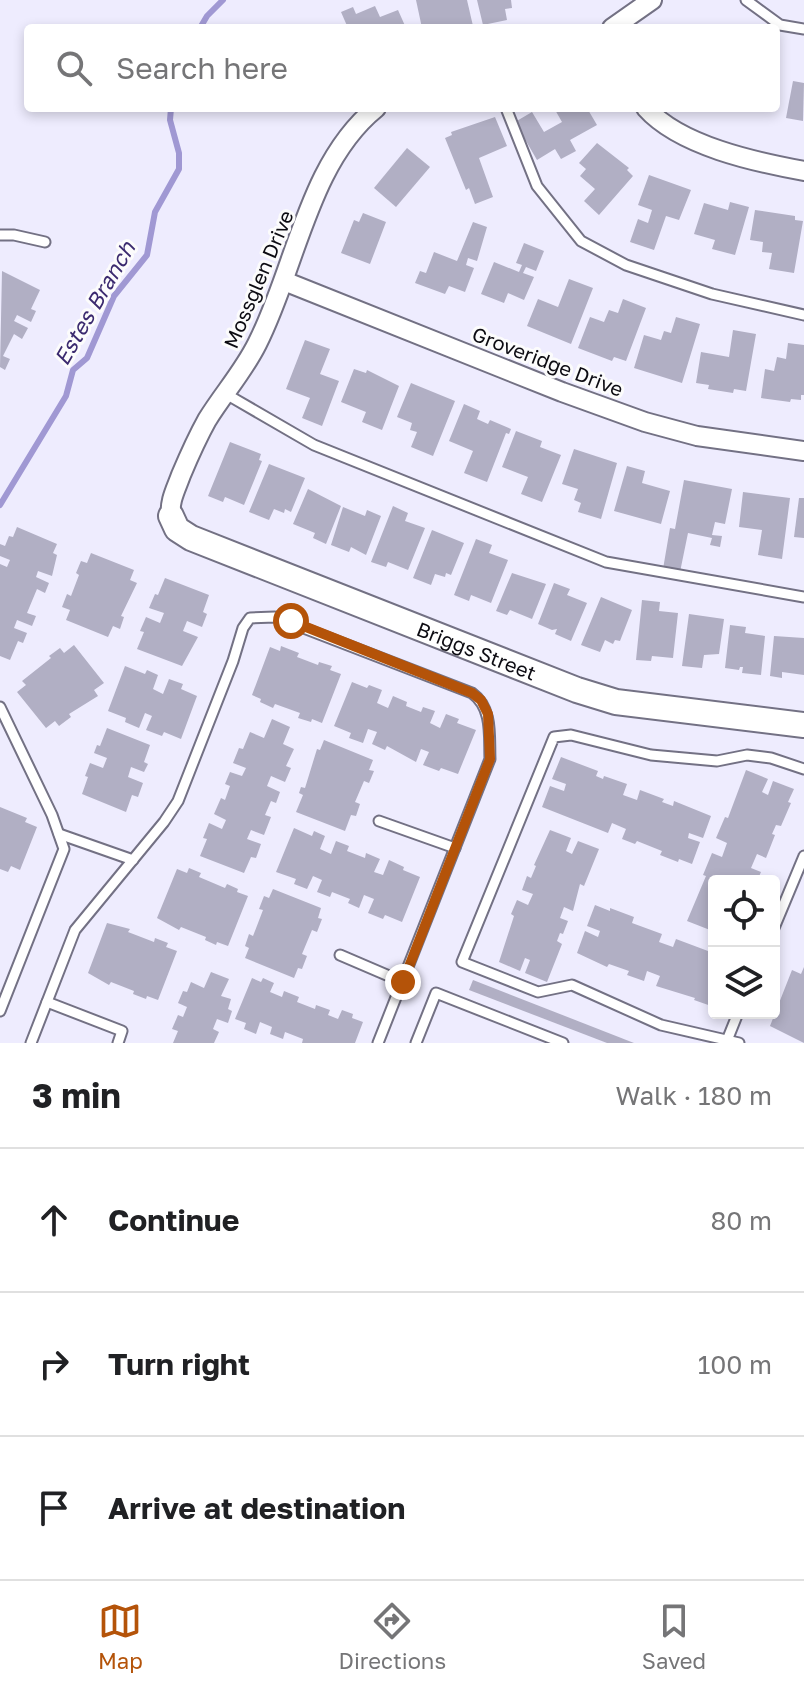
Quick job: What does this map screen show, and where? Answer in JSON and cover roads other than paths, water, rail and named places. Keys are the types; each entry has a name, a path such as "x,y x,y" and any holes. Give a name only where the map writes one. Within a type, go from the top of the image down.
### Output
{"street":[{"path":"618,24 652,0"},
{"name":"Mossglen Drive","path":"171,516 172,497 196,439 258,341 322,180 342,144 371,112"},
{"path":"649,112 675,132 705,145 804,171"},
{"name":"Groveridge Drive","path":"284,281 645,422 697,436 804,451"},
{"name":"Briggs Street","path":"171,516 177,529 191,538 577,690 616,702 804,725"}],"lane":[{"path":"746,0 779,24"},
{"path":"780,25 804,29"},
{"path":"508,112 537,186 581,241 626,265 698,289 804,315"},
{"path":"0,235 45,242"},
{"path":"226,394 314,445 606,562 804,597"},
{"path":"31,1043 75,930 164,822 184,788 243,628 250,618 275,617 472,693 481,700 488,714 490,759 378,1043"},
{"path":"0,707 64,849 0,1011"},
{"path":"739,1043 661,1025 572,985 538,992 462,962 554,737 571,735 651,755 717,761 747,755 771,758 804,769"},
{"path":"379,821 455,848"},
{"path":"59,834 133,860"},
{"path":"780,914 804,856"},
{"path":"340,955 403,982"},
{"path":"416,1043 436,993 563,1043"},
{"path":"47,1002 122,1031 118,1043"},
{"path":"728,1038 736,1019"}],"waterway":[{"name":"Estes Branch","path":"202,24 223,0"},
{"name":"Estes Branch","path":"0,505 66,396 73,370 87,358 114,296 147,255 155,212 179,169 171,112"}]}
